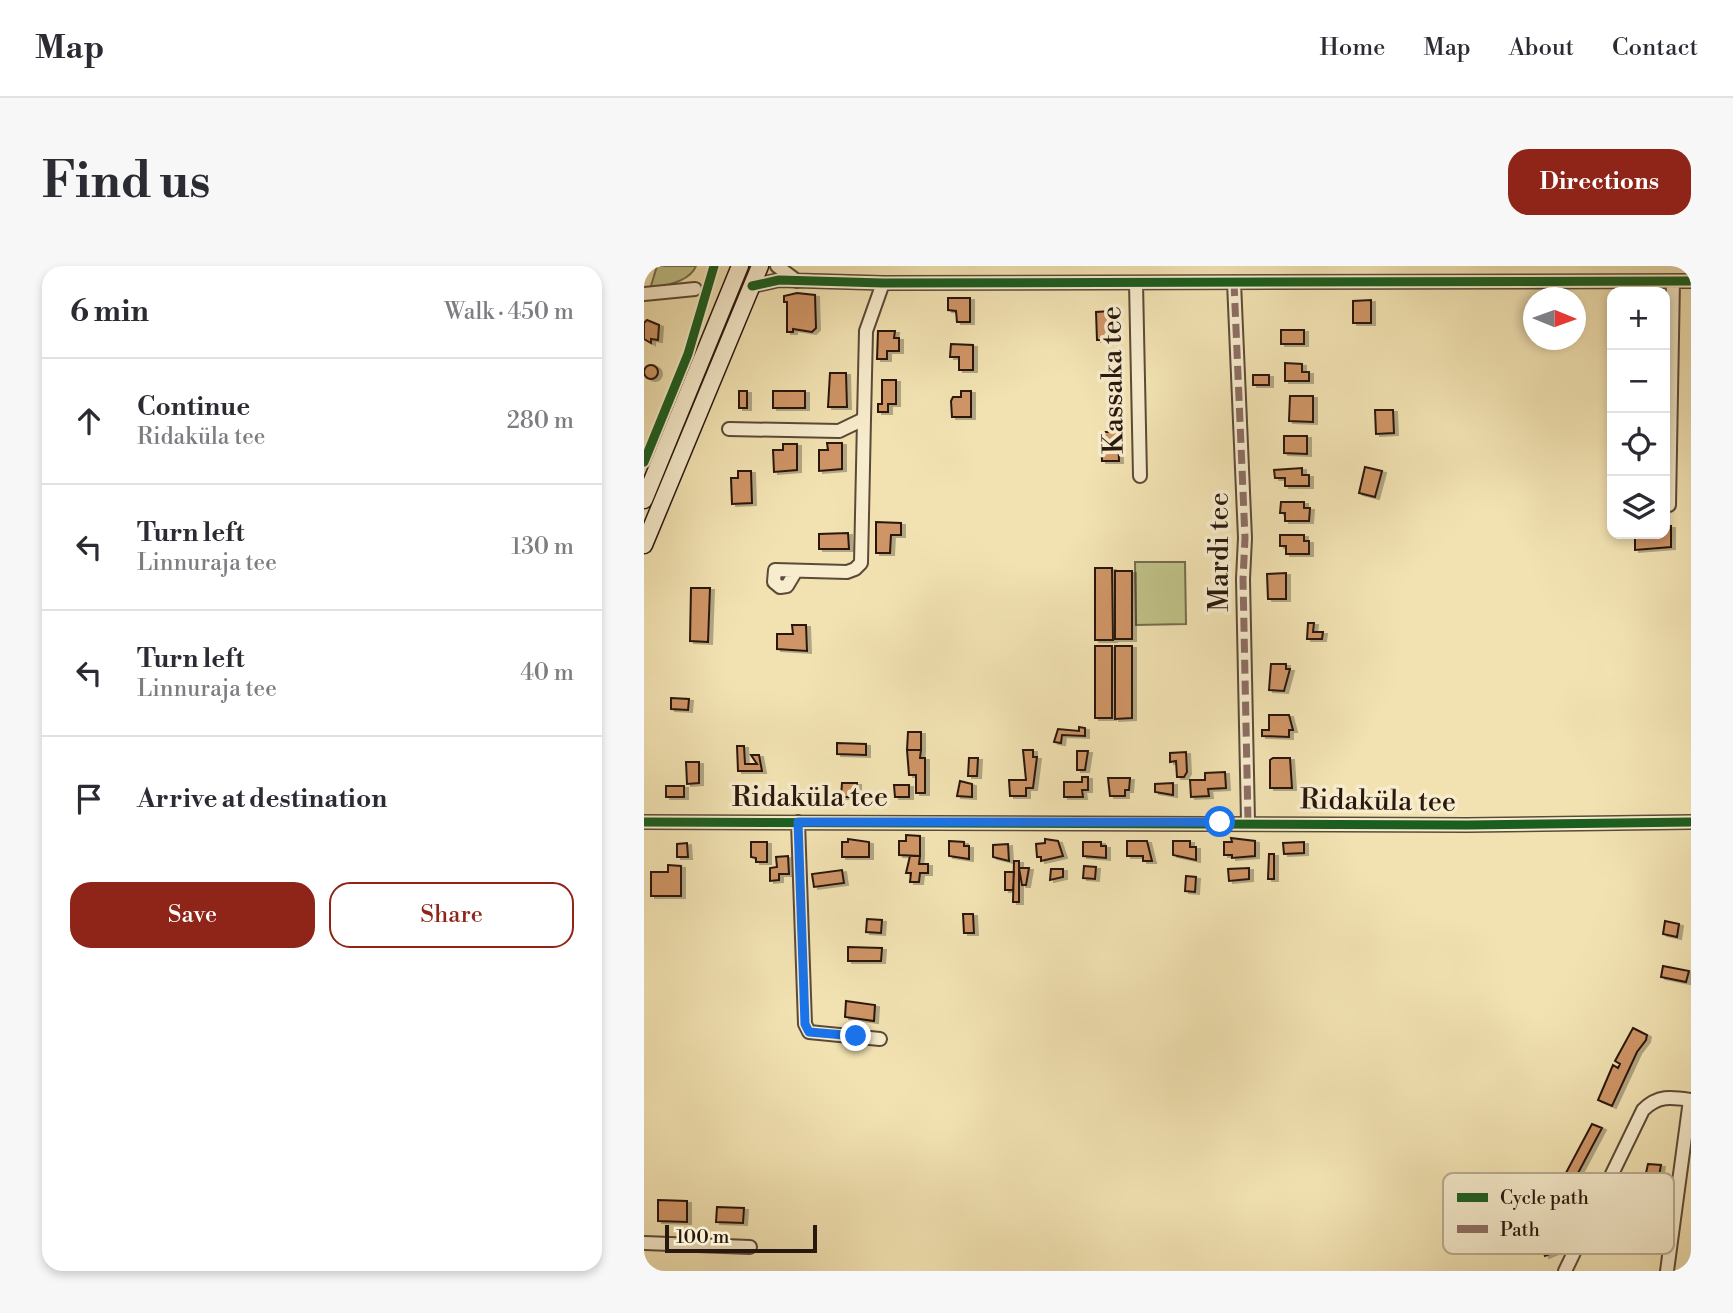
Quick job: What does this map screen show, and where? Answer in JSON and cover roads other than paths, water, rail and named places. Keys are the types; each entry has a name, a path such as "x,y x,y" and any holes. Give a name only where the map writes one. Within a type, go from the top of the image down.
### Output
{"main road":[{"path":"644,500 740,266"},
{"path":"644,545 760,266"}],"street":[{"path":"777,266 797,281"},
{"path":"752,286 772,281 1691,281"},
{"name":"Mardi tee","path":"1234,282 1245,538 1243,579 1248,822"},
{"path":"1670,476 1673,282"},
{"path":"796,571 847,572 861,563 866,331 883,283"},
{"name":"Kassaka tee","path":"1136,283 1140,476"},
{"path":"644,294 695,289"},
{"path":"729,429 839,431 864,419"},
{"name":"Ridaküla tee","path":"644,822 1248,822 1467,825 1691,822"},
{"path":"798,822 805,1024 809,1032 880,1038"},
{"path":"1612,1173 1643,1110 1653,1100 1670,1097 1691,1100 1674,1221"},
{"path":"644,1243 750,1247"},
{"path":"1565,1271 1573,1254"}]}
